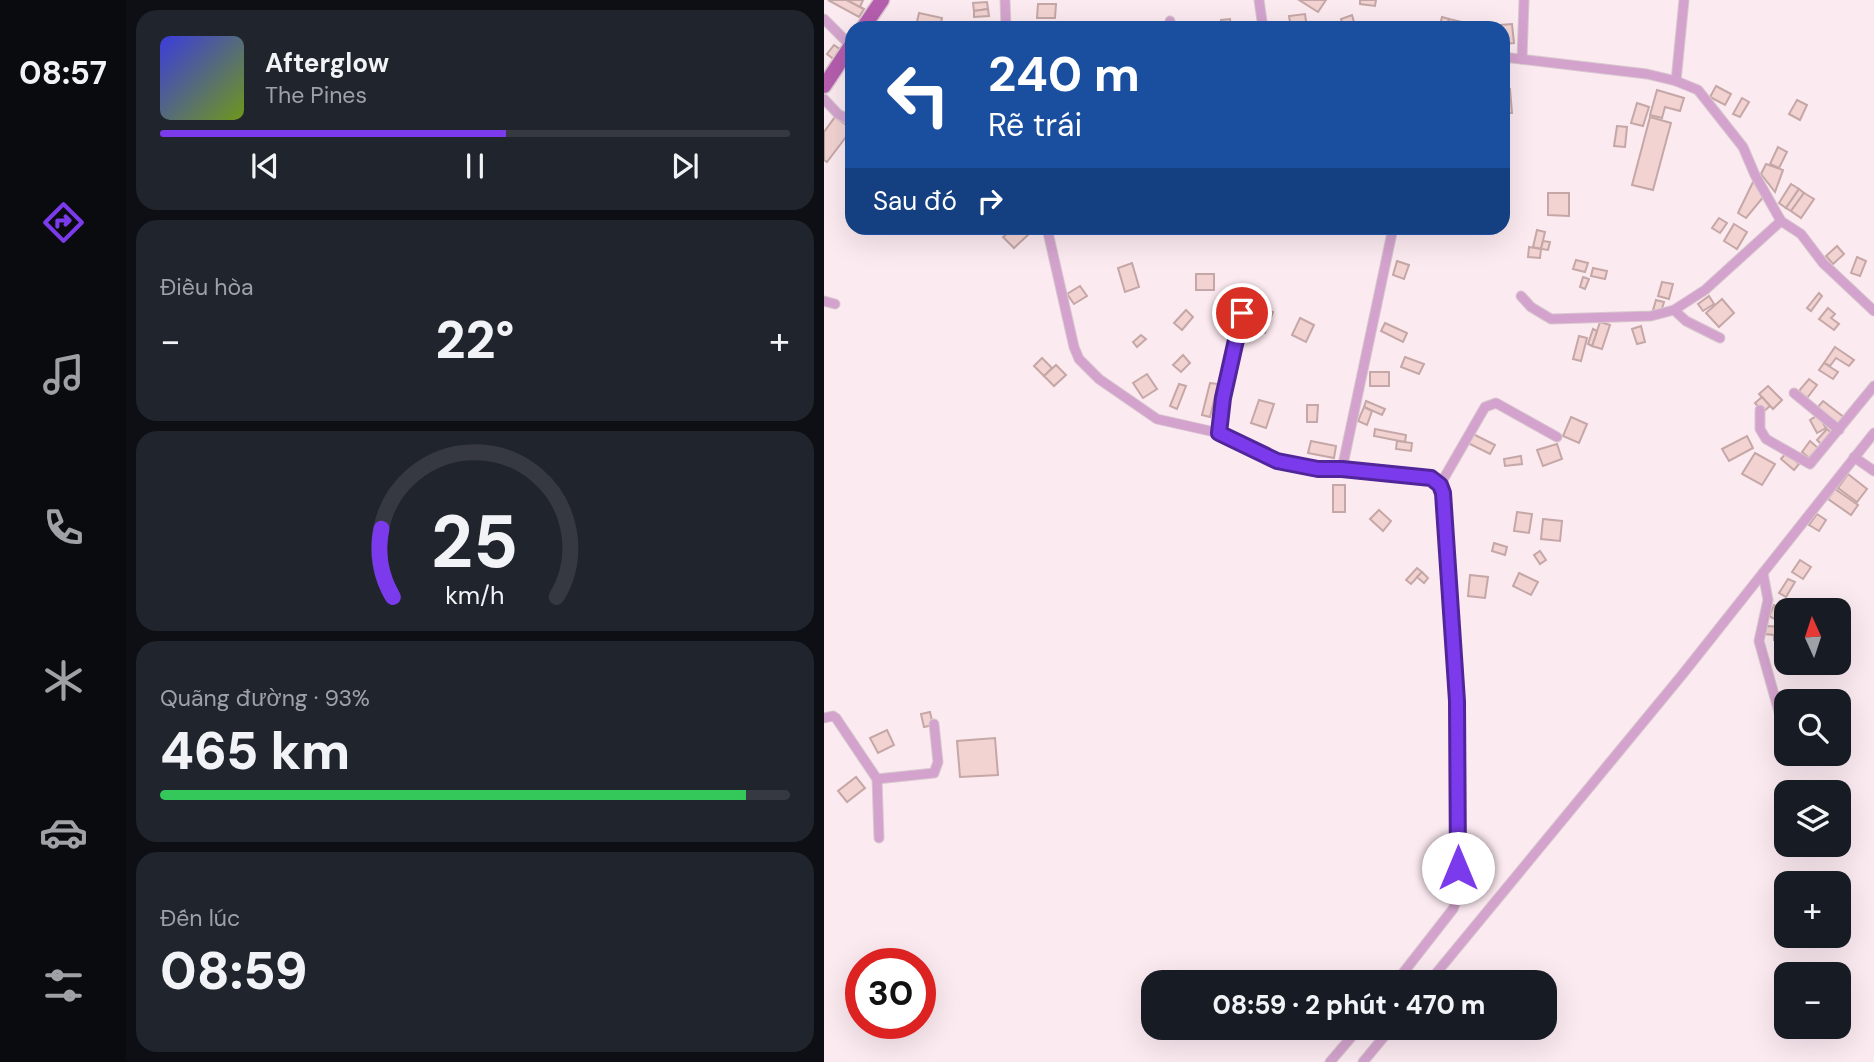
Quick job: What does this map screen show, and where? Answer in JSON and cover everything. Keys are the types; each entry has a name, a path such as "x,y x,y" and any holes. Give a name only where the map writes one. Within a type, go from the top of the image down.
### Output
{"main road":[{"path":"868,21 882,0"},
{"path":"824,86 845,54"}],"street":[{"path":"1005,0 1006,21"},
{"path":"1259,0 1262,21"},
{"path":"1522,59 1524,0"},
{"path":"1676,81 1684,0"},
{"path":"824,19 845,39"},
{"path":"1510,58 1648,75 1676,81 1698,90 1743,147 1754,175 1781,221 1801,234 1823,263 1874,312"},
{"path":"824,99 837,114 845,118"},
{"path":"1521,296 1541,314 1551,319 1651,316 1674,310 1705,290 1781,221"},
{"path":"1049,235 1079,359 1099,379 1157,419 1219,433 1277,461 1318,469 1413,475 1431,478 1440,485 1450,572 1457,701 1458,896 1453,909 1405,970"},
{"path":"1342,469 1392,235"},
{"path":"1219,433 1223,398 1247,295"},
{"path":"824,301 835,304"},
{"path":"1674,310 1686,321 1720,338"},
{"path":"1760,410 1760,429 1766,439 1809,464 1874,386"},
{"path":"1794,393 1839,430"},
{"path":"1440,485 1485,407 1490,404 1496,403 1557,437"},
{"path":"1440,970 1682,675 1874,433"},
{"path":"1854,457 1874,471"},
{"path":"1763,573 1768,600 1759,641 1774,694"},
{"path":"824,718 836,718 877,779 879,838"},
{"path":"877,779 934,773 938,762 934,724"},
{"path":"1330,1062 1349,1040"},
{"path":"1363,1062 1381,1040"}],"building":[{"path":"828,0 847,0 864,9 859,17"},
{"path":"847,0 863,0 860,7"},
{"path":"1299,0 1326,0 1318,12"},
{"path":"1360,0 1376,0 1375,6 1360,4"},
{"path":"987,2 988,9 974,11 973,3"},
{"path":"1038,4 1056,4 1055,18 1037,18"},
{"path":"988,9 989,16 974,17 974,11"},
{"path":"919,13 942,18 941,21 917,21"},
{"path":"1305,14 1306,21 1290,21 1289,16"},
{"path":"1352,15 1354,21 1342,21"},
{"path":"1512,24 1514,43 1510,43"},
{"path":"834,45 844,52 836,61 827,54"},
{"path":"1716,86 1731,94 1725,105 1710,97"},
{"path":"1657,90 1684,98 1680,111 1665,107 1662,118 1650,115"},
{"path":"1742,98 1749,102 1740,117 1733,114"},
{"path":"1797,100 1807,105 1800,120 1789,114"},
{"path":"1637,103 1649,107 1643,126 1631,123"},
{"path":"835,117 845,124 845,138 827,162 824,160 824,132"},
{"path":"1650,117 1671,123 1653,190 1632,185"},
{"path":"1617,126 1627,127 1625,147 1614,146"},
{"path":"1778,147 1787,152 1779,168 1770,164"},
{"path":"1766,164 1783,170 1775,192 1761,174"},
{"path":"1753,182 1765,195 1746,218 1738,213"},
{"path":"1791,184 1799,189 1786,208 1779,203"},
{"path":"1799,189 1804,193 1791,211 1786,208"},
{"path":"1548,193 1569,193 1569,216 1548,215"},
{"path":"1804,193 1814,199 1801,218 1791,211"},
{"path":"1719,218 1727,223 1720,233 1712,228"},
{"path":"1734,224 1747,232 1737,249 1724,241"},
{"path":"1537,230 1545,232 1541,249 1533,247"},
{"path":"1005,235 1028,235 1014,248 1003,237"},
{"path":"1543,241 1550,242 1548,250 1541,249"},
{"path":"1837,246 1844,254 1833,264 1826,256"},
{"path":"1529,247 1541,249 1540,258 1528,257"},
{"path":"1857,257 1866,261 1860,276 1851,273"},
{"path":"1576,260 1588,263 1585,272 1573,269"},
{"path":"1397,261 1409,265 1404,279 1393,275"},
{"path":"1132,263 1139,287 1125,292 1118,268"},
{"path":"1593,268 1607,271 1605,279 1591,276"},
{"path":"1196,274 1214,274 1214,290 1196,290"},
{"path":"1583,277 1589,279 1585,289 1580,287"},
{"path":"1662,282 1673,284 1669,299 1658,296"},
{"path":"1080,286 1087,296 1074,304 1067,294"},
{"path":"1819,293 1822,296 1811,311 1807,308"},
{"path":"1709,296 1714,304 1703,311 1698,304"},
{"path":"1722,299 1734,313 1719,327 1706,313"},
{"path":"1656,300 1664,302 1661,312 1653,310"},
{"path":"1257,306 1273,312 1265,333 1249,327"},
{"path":"1828,308 1835,314 1831,318 1839,324 1834,330 1819,319"},
{"path":"1186,310 1193,317 1182,330 1174,323"},
{"path":"1300,318 1314,325 1306,342 1292,335"},
{"path":"1600,322 1610,325 1602,349 1592,346"},
{"path":"1385,323 1407,333 1403,342 1381,331"},
{"path":"1641,326 1645,342 1637,344 1632,329"},
{"path":"1593,329 1597,331 1592,346 1588,344"},
{"path":"1141,335 1146,339 1137,347 1133,342"},
{"path":"1579,336 1587,338 1581,361 1573,359"},
{"path":"1835,347 1854,360 1849,366 1836,358 1830,366 1824,363"},
{"path":"1183,355 1190,363 1181,372 1173,365"},
{"path":"1405,357 1424,364 1419,374 1401,367"},
{"path":"1042,358 1052,368 1044,376 1034,366"},
{"path":"1824,363 1838,372 1833,379 1819,370"},
{"path":"1056,365 1066,375 1054,386 1044,376"},
{"path":"1370,372 1389,372 1389,386 1370,386"},
{"path":"1147,374 1157,389 1143,398 1133,383"},
{"path":"1809,379 1817,385 1807,398 1799,391"},
{"path":"1210,383 1218,384 1210,417 1202,415"},
{"path":"1179,384 1186,386 1177,409 1170,406"},
{"path":"1768,386 1782,400 1773,409 1759,394"},
{"path":"1762,397 1770,406 1763,412 1755,403"},
{"path":"1259,400 1274,404 1266,428 1251,423"},
{"path":"1366,401 1385,409 1382,415 1364,407"},
{"path":"1823,401 1845,418 1840,425 1817,408"},
{"path":"1307,405 1318,405 1317,422 1307,422"},
{"path":"1364,407 1372,411 1367,425 1358,421"},
{"path":"1818,415 1826,428 1817,433 1810,420"},
{"path":"1571,417 1587,424 1579,443 1563,436"},
{"path":"1375,429 1406,435 1405,442 1374,436"},
{"path":"1827,429 1833,434 1822,445 1817,440"},
{"path":"1473,434 1495,445 1490,454 1468,443"},
{"path":"1747,436 1753,448 1729,461 1722,449"},
{"path":"1311,441 1336,446 1334,458 1308,453"},
{"path":"1397,441 1412,443 1411,451 1396,449"},
{"path":"1810,441 1818,448 1809,458 1802,452"},
{"path":"1557,444 1562,459 1543,466 1537,450"},
{"path":"1755,453 1775,464 1762,485 1742,474"},
{"path":"1786,453 1799,464 1794,470 1781,459"},
{"path":"1521,456 1522,464 1505,466 1504,459"},
{"path":"1848,474 1867,489 1857,502 1838,488"},
{"path":"1333,485 1345,485 1345,512 1333,512"},
{"path":"1835,489 1858,505 1851,515 1828,499"},
{"path":"1379,510 1391,521 1383,531 1370,519"},
{"path":"1517,512 1532,514 1529,533 1514,531"},
{"path":"1817,514 1826,520 1819,531 1809,525"},
{"path":"1543,519 1562,521 1560,541 1541,539"},
{"path":"1494,543 1507,547 1505,555 1492,551"},
{"path":"1540,551 1546,560 1540,564 1534,555"},
{"path":"1800,560 1811,567 1803,579 1792,572"},
{"path":"1417,568 1422,572 1411,584 1406,580"},
{"path":"1422,572 1428,578 1424,583 1417,577"},
{"path":"1519,573 1538,582 1531,595 1513,586"},
{"path":"1470,575 1488,577 1485,598 1468,596"},
{"path":"1788,579 1795,582 1786,597 1779,593"},
{"path":"1774,605 1774,619 1769,616"},
{"path":"1766,626 1774,626 1774,635 1765,634"},
{"path":"930,712 933,725 924,727 921,714"},
{"path":"887,730 894,745 878,753 870,738"},
{"path":"995,738 998,775 960,777 957,741"},
{"path":"856,777 865,788 847,802 838,791"}],"route":[{"path":"1242,313 1223,398 1219,433 1277,461 1318,469 1413,475 1431,478 1440,485 1450,572 1457,701 1458,868"}]}
